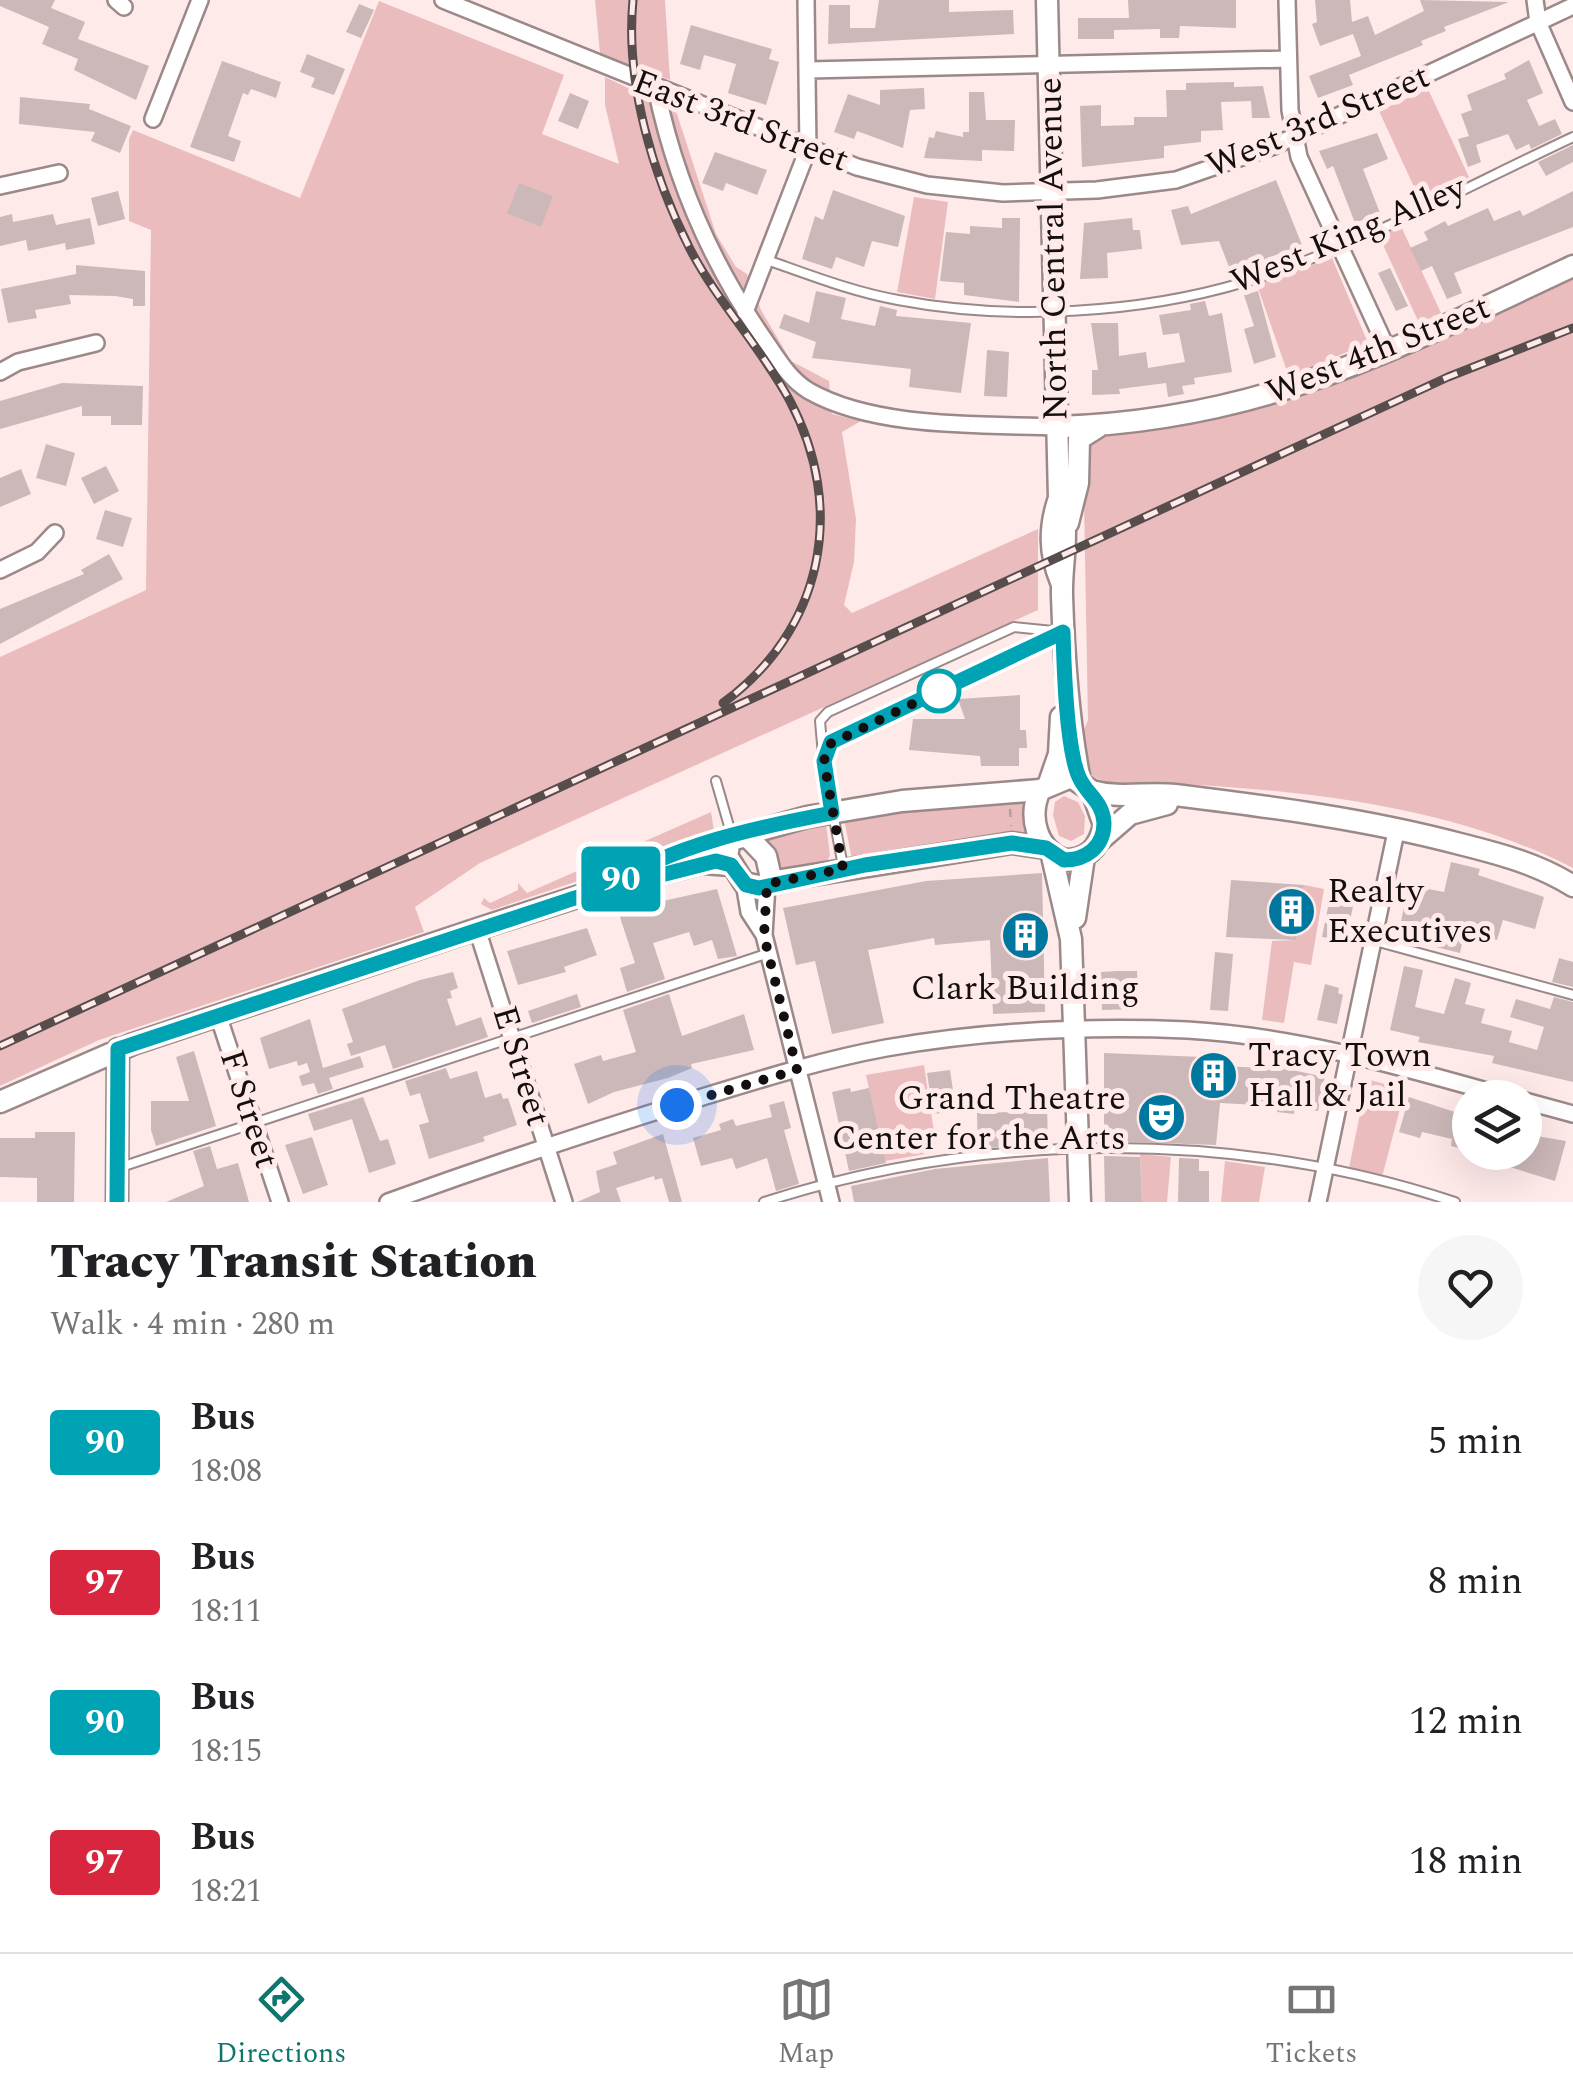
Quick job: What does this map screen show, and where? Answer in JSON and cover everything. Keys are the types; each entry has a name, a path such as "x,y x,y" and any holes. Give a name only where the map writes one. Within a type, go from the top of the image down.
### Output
{"street":[{"path":"153,119 200,0"},
{"name":"East 3rd Street","path":"442,0 808,149 928,185 978,192 1052,193"},
{"path":"746,312 808,149 806,0"},
{"name":"North Central Avenue","path":"1045,787 1059,754 1065,696 1062,583 1068,523 1059,498 1047,0"},
{"path":"1287,0 1294,137 1388,351"},
{"path":"1535,0 1538,22 1573,102"},
{"name":"West 3rd Street","path":"1052,193 1176,180 1234,162 1573,6"},
{"path":"808,70 1288,59"},
{"path":"656,88 689,202 746,312 790,376 833,401 911,419 1057,427"},
{"path":"0,186 59,174"},
{"name":"West 4th Street","path":"1057,427 1162,420 1256,401 1388,351 1573,266"},
{"path":"0,372 18,362 96,343"},
{"path":"1068,523 1077,489 1078,439 1101,426"},
{"name":"North Central Avenue","path":"1059,498 1051,517 1052,560 1062,583"},
{"path":"0,570 37,552 55,533"},
{"name":"North Central Avenue","path":"1065,696 1086,786"},
{"path":"608,887 637,869 738,836 832,813 902,801 1045,787 1071,778 1086,786 1318,812 1397,827 1514,858 1573,886"},
{"path":"1086,786 1103,816 1100,840"},
{"path":"1045,787 1033,816 1049,852 1072,939"},
{"path":"1080,1202 1072,939 1084,857 1130,814 1206,800"},
{"path":"1318,1202 1397,827"},
{"path":"738,836 726,848 731,865 744,883 749,912 764,936 831,1202"},
{"path":"738,836 756,841 772,868 764,936"},
{"path":"744,883 754,888 843,869 1012,843 1064,860 1084,857"},
{"path":"0,1102 118,1049 477,929 608,887 703,862 731,865"},
{"name":"E Street","path":"477,929 564,1202"},
{"name":"F Street","path":"218,1015 280,1202"},
{"path":"388,1202 545,1145 797,1070 885,1048 949,1039 1186,1030 1351,1054 1452,1082"},
{"path":"117,1202 118,1049"},
{"path":"1542,1106 1573,1114"}],"lane":[{"name":"West King Alley","path":"766,260 860,291 915,303 1054,309 1132,305 1214,290 1339,245 1573,138"},
{"path":"843,869 820,725 826,714 1014,627 1063,632"},
{"path":"824,761 828,745 840,736 1063,632"},
{"path":"716,781 738,836"},
{"path":"1374,941 1573,995"},
{"path":"117,1168 769,953"},
{"path":"764,1202 826,1182 936,1161 1078,1151 1206,1152 1326,1171 1455,1202"}],"path":[{"path":"1010,801 1012,838"}],"shaded area":[{"path":"595,0 665,0 670,80 600,54"},
{"path":"379,1 564,75 542,134 619,164 605,105 605,77 676,111 716,234 736,267 747,274 761,310 791,361 829,381 832,414 861,421 842,432 856,519 854,562 844,605 852,613 1038,529 1038,610 480,863 415,907 424,932 99,1040 0,1086 0,657 146,590 151,230 129,221 129,139 133,130 300,198"},
{"path":"1428,89 1469,177 1420,200 1379,111"},
{"path":"914,197 948,202 935,299 897,292"},
{"path":"1400,224 1441,313 1419,323 1378,234"},
{"path":"1332,258 1368,343 1289,377 1257,285"},
{"path":"1573,276 1573,868 1475,829 1370,804 1209,786 1157,783 1152,789 1118,785 1092,776 1080,756 1088,720 1083,448 1102,435 1227,417 1315,391"},
{"path":"1064,796 1078,802 1085,816 1084,834 1071,841 1059,836 1053,815 1055,802"},
{"path":"1023,801 1029,836 852,860 844,819 850,814"},
{"path":"711,812 714,831 693,838 694,842 492,910 481,904 484,898 490,903 518,890 518,883 527,893"},
{"path":"826,824 830,855 826,864 781,874 760,834"},
{"path":"1304,885 1324,889 1311,965 1294,962 1284,1023 1262,1020 1272,941 1296,940"},
{"path":"924,1065 937,1152 885,1161 866,1075"},
{"path":"1367,1079 1405,1090 1382,1177 1349,1168"},
{"path":"1140,1154 1171,1157 1167,1202 1142,1202"},
{"path":"1225,1161 1265,1167 1259,1202 1221,1202"}],"building":[{"path":"0,0 55,0 51,8 85,22 78,39 149,66 136,100 74,70 78,59 42,44 49,27 0,6"},
{"path":"879,0 949,0 949,12 1013,10 1014,34 828,44 829,5 850,5 850,28 875,28"},
{"path":"1128,0 1236,0 1236,28 1180,26 1179,38 1160,38 1160,29 1114,30 1114,39 1078,39 1078,18 1129,18"},
{"path":"1315,0 1350,0 1352,22 1368,16 1375,35 1424,11 1420,0 1509,2 1444,27 1446,31 1421,41 1423,45 1349,75 1353,85 1318,98 1309,76 1361,56 1353,34 1320,46 1312,24 1317,22"},
{"path":"359,4 374,10 361,38 346,32"},
{"path":"691,25 772,49 769,59 779,62 766,105 728,93 736,64 704,55 700,70 680,64"},
{"path":"307,54 345,69 334,95 311,87 315,78 300,72"},
{"path":"1529,60 1543,93 1527,100 1539,126 1555,119 1562,134 1531,149 1529,144 1516,150 1508,134 1476,145 1481,162 1468,167 1458,139 1469,136 1461,114 1472,110 1467,95 1506,79 1504,74"},
{"path":"222,61 281,82 276,98 251,89 248,95 243,93 228,136 241,141 234,162 190,147"},
{"path":"1234,82 1234,87 1263,86 1270,118 1252,118 1251,101 1221,102 1223,130 1201,131 1201,142 1164,146 1164,158 1082,167 1080,106 1101,105 1101,126 1134,125 1134,117 1167,117 1166,90 1186,90 1186,83"},
{"path":"924,88 925,109 910,110 903,148 857,131 854,139 834,132 848,94 880,105 880,90"},
{"path":"969,92 984,92 986,120 1015,120 1014,151 982,150 982,161 924,158 929,137 934,138 936,131 963,137 963,132 969,132"},
{"path":"570,93 589,101 578,129 558,121"},
{"path":"20,97 90,104 89,109 131,126 120,153 91,141 95,132 19,124"},
{"path":"1377,133 1388,159 1363,169 1380,213 1355,223 1333,166 1327,169 1319,151"},
{"path":"1573,145 1573,162 1546,176 1538,162"},
{"path":"715,152 767,170 757,195 726,183 723,191 702,183"},
{"path":"1276,180 1302,245 1231,272 1219,241 1181,245 1171,210 1188,206 1191,214"},
{"path":"519,183 553,196 541,227 507,213"},
{"path":"833,190 905,216 898,247 872,241 864,267 836,257 832,269 802,259 815,216 823,220"},
{"path":"118,191 125,219 98,226 91,198"},
{"path":"1573,191 1573,227 1454,273 1462,293 1447,299 1432,266 1421,271 1410,248 1428,240 1424,232 1445,221 1448,226 1488,208 1494,221 1520,210 1523,216"},
{"path":"12,214 13,222 53,214 56,225 90,218 95,244 66,250 65,243 28,251 26,240 0,246 0,217"},
{"path":"1002,218 1020,218 1019,302 964,295 964,283 940,281 946,232 970,234 970,226 1002,228"},
{"path":"1132,218 1133,230 1140,230 1142,249 1107,253 1108,278 1080,279 1084,223"},
{"path":"76,265 145,271 145,306 133,306 133,299 115,296 69,295 71,304 35,310 37,318 8,323 1,289 76,274"},
{"path":"1390,268 1408,306 1396,311 1378,273"},
{"path":"816,291 846,298 841,319 875,326 880,306 897,310 896,316 971,323 961,393 909,387 911,369 812,358 816,342 779,328 784,314 809,323"},
{"path":"1258,291 1276,357 1254,364 1244,329 1254,326 1244,295"},
{"path":"1205,301 1209,316 1222,313 1232,372 1194,378 1195,384 1182,386 1184,394 1168,397 1166,383 1119,389 1120,394 1092,395 1092,370 1098,370 1091,323 1118,323 1119,356 1146,352 1148,368 1185,362 1179,333 1163,335 1159,315 1191,310 1190,304"},
{"path":"987,350 1009,352 1007,397 984,396"},
{"path":"62,383 143,386 142,425 111,425 111,416 82,416 82,406 0,429 0,401"},
{"path":"46,444 75,453 66,486 36,478"},
{"path":"106,466 119,491 94,504 81,478"},
{"path":"21,469 31,494 0,507 0,478"},
{"path":"105,510 132,518 123,547 96,539"},
{"path":"109,554 123,579 0,644 0,609 84,574 81,570"},
{"path":"1020,695 1020,730 1026,730 1027,748 1019,748 1019,766 981,766 980,756 909,750 913,719 965,719 958,699"},
{"path":"1451,862 1480,869 1478,875 1544,897 1535,929 1503,920 1497,940 1465,931 1460,953 1432,946 1435,934 1400,927 1408,885 1444,892"},
{"path":"1042,873 1045,1012 993,1014 990,940 935,945 934,938 868,950 884,1023 832,1034 815,961 796,965 783,908 926,881"},
{"path":"1231,880 1304,885 1296,940 1226,937"},
{"path":"717,889 737,956 718,959 712,940 694,946 689,932 653,943 665,979 627,992 620,968 635,963 618,911"},
{"path":"1329,902 1353,906 1347,936 1340,934 1339,940 1322,937"},
{"path":"587,928 597,955 564,967 566,972 518,985 507,951"},
{"path":"1215,952 1233,954 1228,1011 1210,1010"},
{"path":"1559,958 1573,962 1573,987 1552,982"},
{"path":"1404,966 1423,970 1415,1007 1444,1014 1455,978 1471,983 1465,1004 1485,1009 1481,1023 1512,1031 1509,1042 1537,1050 1544,1027 1510,1017 1516,999 1550,1009 1554,997 1573,1002 1573,1082 1492,1063 1494,1056 1418,1042 1420,1037 1390,1030"},
{"path":"1137,971 1138,1009 1102,1010 1101,972"},
{"path":"453,972 458,988 450,991 452,998 447,999 456,1026 481,1017 488,1037 393,1069 385,1045 351,1056 347,1044 353,1042 342,1009"},
{"path":"1325,984 1339,988 1338,993 1343,995 1337,1024 1317,1020"},
{"path":"577,994 581,1007 532,1023 528,1011"},
{"path":"669,994 682,1036 744,1014 754,1050 691,1064 692,1068 668,1078 614,1092 588,1104 574,1064 601,1055 603,1061 636,1052 623,1010"},
{"path":"310,1019 323,1068 360,1056 364,1067 329,1078 333,1089 318,1094 314,1083 302,1086 299,1076 310,1072 307,1063 298,1066 297,1061 269,1069 260,1038"},
{"path":"194,1051 216,1126 156,1146 151,1130 151,1101 189,1101 176,1057"},
{"name":"Grand Theatre Center for the Arts","path":"1104,1053 1202,1057 1223,1060 1222,1066 1263,1068 1264,1064 1325,1077 1318,1111 1295,1107 1294,1114 1277,1112 1278,1106 1220,1103 1216,1145 1104,1141"},
{"path":"446,1068 450,1079 477,1071 485,1098 501,1093 503,1099 508,1098 517,1125 483,1137 485,1141 429,1159 419,1125 429,1122 420,1093 410,1096 405,1081"},
{"path":"950,1070 956,1111 933,1114 927,1073"},
{"path":"850,1088 851,1092 869,1088 886,1163 849,1171 832,1092"},
{"path":"363,1097 380,1141 388,1139 396,1164 369,1173 352,1119 314,1131 308,1114"},
{"path":"1409,1097 1452,1111 1452,1139 1422,1132 1420,1138 1399,1132"},
{"path":"784,1101 791,1128 784,1130 799,1184 776,1191 767,1158 736,1169 732,1158 701,1166 693,1138 721,1130 719,1124 733,1119 736,1126 772,1117 769,1105"},
{"path":"1034,1105 1047,1106 1048,1143 978,1149 977,1113 1034,1109"},
{"path":"35,1132 75,1132 74,1202 37,1202 37,1178 0,1177 0,1138 35,1138"},
{"path":"663,1134 682,1202 669,1202 662,1178 655,1180 654,1176 616,1188 621,1202 577,1202 600,1192 596,1171 617,1164 613,1152"},
{"path":"312,1137 328,1185 303,1194 285,1145"},
{"path":"1542,1137 1566,1141 1555,1181 1519,1170 1542,1170"},
{"path":"210,1146 217,1169 238,1163 249,1202 166,1202 204,1186 193,1151"},
{"path":"1104,1156 1140,1157 1142,1202 1105,1202"},
{"path":"1048,1158 1050,1202 854,1202 851,1186 935,1169"},
{"path":"1179,1158 1199,1159 1199,1171 1209,1171 1209,1202 1178,1202"}],"railway":[{"path":"633,0 633,64 638,96 664,191 701,269 790,401 808,442 818,483 820,525 815,565 803,604 784,640 757,673 723,703"},
{"path":"0,1046 1448,377 1573,328"}],"bus line":[{"name":"90","path":"117,1202 118,1049 608,887 637,869 667,858 761,828 832,813 824,761 825,749 831,742 1063,632 1065,696 1074,754 1080,781 1097,799 1104,825 1094,850 1084,857 1064,860 1052,856 1046,848 1012,843 769,882 759,888 746,885 731,865 716,861 634,882"}],"place":[{"name":"Realty Executives","path":"1292,911"},
{"name":"Clark Building","path":"1025,936"},
{"name":"Tracy Town Hall & Jail","path":"1213,1075"},
{"name":"Grand Theatre Center for the Arts","path":"1161,1118"}],"route":[{"path":"677,1105 797,1070 764,936 767,884 843,869 824,761 828,745 939,691"}]}
